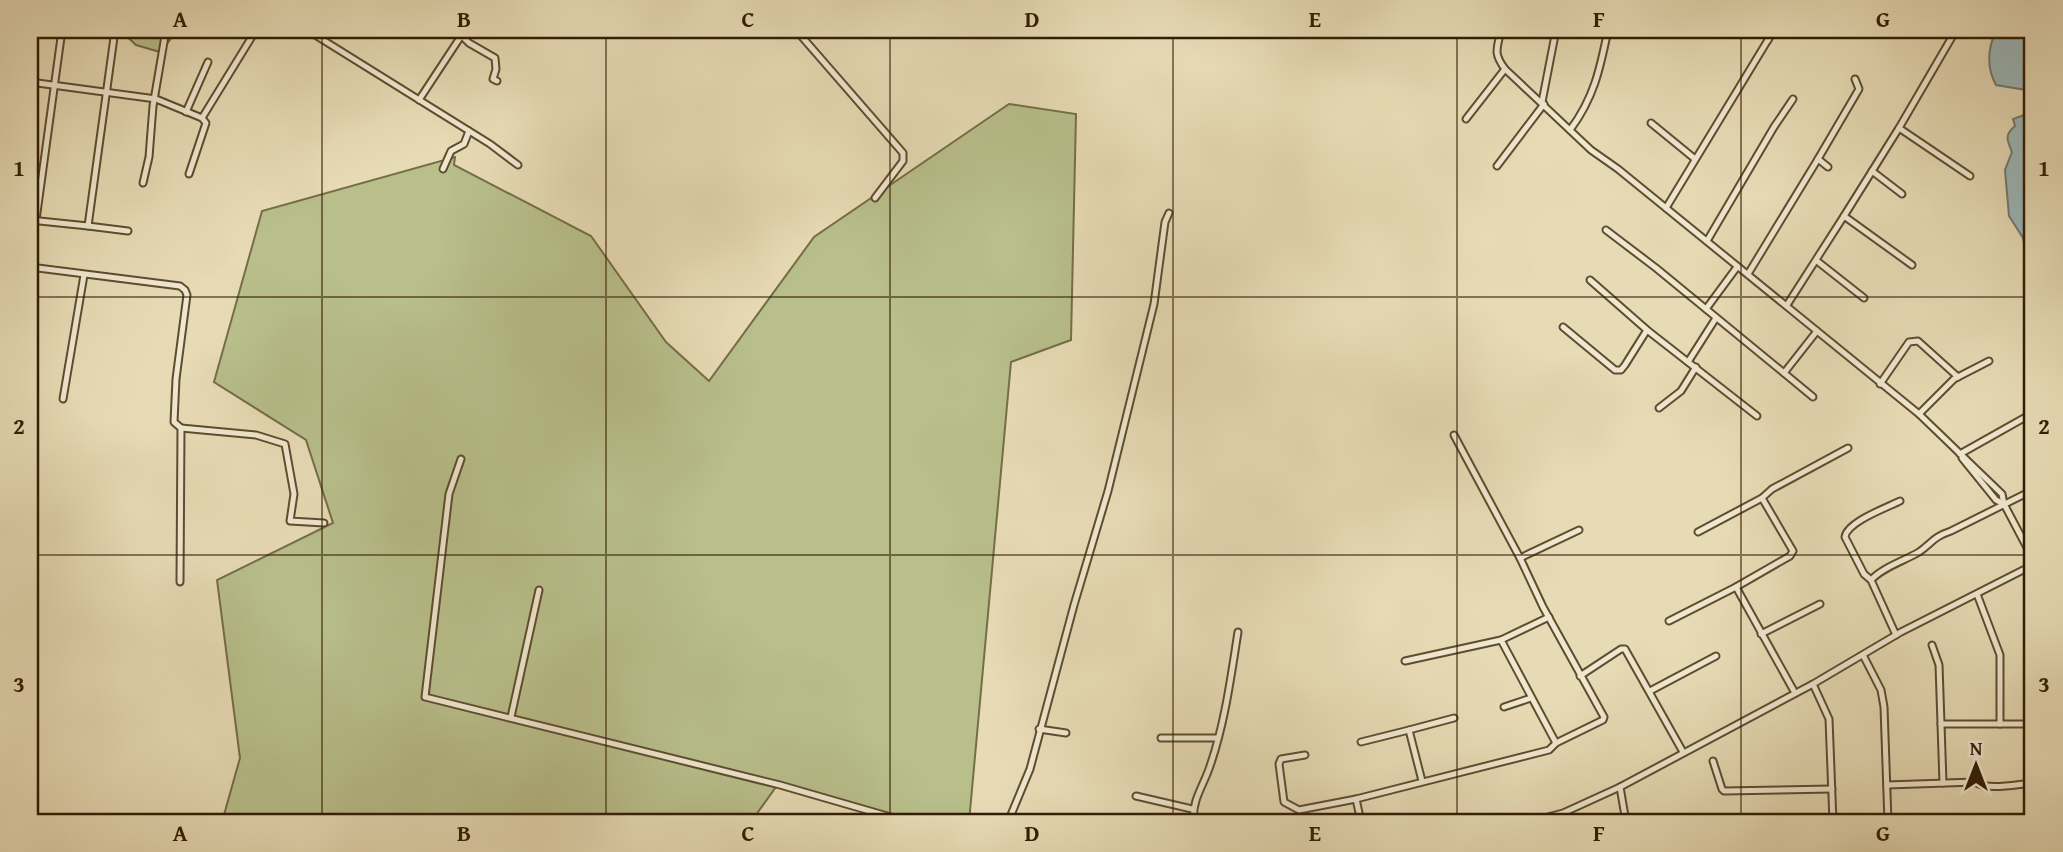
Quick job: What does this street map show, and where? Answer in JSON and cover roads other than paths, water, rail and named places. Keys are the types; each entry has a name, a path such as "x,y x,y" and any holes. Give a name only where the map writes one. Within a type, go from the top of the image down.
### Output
{"street":[{"path":"62,30 56,86 33,220 128,231"},
{"path":"88,226 115,30"},
{"path":"142,183 149,157 166,30"},
{"path":"202,118 256,30"},
{"path":"307,30 470,131 518,165"},
{"path":"796,30 903,153 903,161 875,198"},
{"path":"1501,30 1496,54 1505,69 1591,150 1787,305 1919,414 2002,494 2004,504 2033,559"},
{"path":"1497,166 1543,103 1556,30"},
{"path":"1570,130 1587,106 1596,85 1608,30"},
{"path":"1760,30 1766,34 1768,40"},
{"path":"1666,208 1774,30"},
{"path":"419,100 463,33 469,43 495,58 493,79 497,81"},
{"path":"1787,305 1899,128 1952,37"},
{"path":"186,112 208,62"},
{"path":"1466,119 1505,69"},
{"path":"1748,274 1859,89 1855,79"},
{"path":"30,82 156,99 202,118 206,122 189,174"},
{"path":"1707,241 1793,99"},
{"path":"1651,122 1695,159"},
{"path":"1899,128 1970,176"},
{"path":"443,169 451,151 464,144 470,131"},
{"path":"1818,159 1828,167"},
{"path":"1872,171 1902,194"},
{"path":"1009,822 1030,769 1039,729 1111,481 1154,303 1168,213"},
{"path":"1844,216 1912,265"},
{"path":"1606,230 1813,397"},
{"path":"1817,261 1864,298"},
{"path":"30,279 30,267 180,286 185,290 187,295 176,379 174,422 181,428 256,435 285,444 293,494 290,521 324,523"},
{"path":"1706,309 1737,267"},
{"path":"63,399 84,275"},
{"path":"1590,281 1647,330 1757,416"},
{"path":"1688,362 1716,318"},
{"path":"1563,327 1615,370 1621,370 1625,365 1647,330"},
{"path":"1784,373 1817,331"},
{"path":"1880,384 1913,340 1918,341 1958,377"},
{"path":"1919,414 1958,377 1989,361"},
{"path":"1659,408 1681,391 1696,368"},
{"path":"1960,454 2033,413"},
{"path":"180,582 181,428"},
{"path":"1305,755 1280,761 1284,802 1299,810 1356,799 1549,750 1556,743 1603,719 1454,435"},
{"path":"1698,532 1848,448"},
{"path":"461,459 449,495 425,696 780,785 908,822"},
{"path":"1871,580 1880,572 1923,550 1940,534 2033,490"},
{"path":"1669,621 1783,562 1793,551 1762,498"},
{"path":"1896,635 1871,580 1864,574 1845,533 1856,523 1900,501"},
{"path":"1520,558 1579,530"},
{"path":"1528,822 1563,813 1620,787 1813,684 1896,635 2033,565"},
{"path":"1736,587 1795,693"},
{"path":"511,718 539,590"},
{"path":"1977,594 2000,656 2000,724"},
{"path":"1762,634 1820,604"},
{"path":"1405,661 1501,640 1549,617"},
{"path":"1194,822 1192,809 1210,766 1238,632"},
{"path":"1501,640 1556,743"},
{"path":"1932,645 1939,665 1943,783"},
{"path":"1580,676 1625,649 1683,752"},
{"path":"1863,655 1881,690 1884,707 1888,822"},
{"path":"1650,691 1716,656"},
{"path":"1813,684 1829,719 1833,822"},
{"path":"1504,706 1531,698"},
{"path":"1361,742 1454,718"},
{"path":"1941,724 2033,724"},
{"path":"1039,729 1066,733"},
{"path":"1409,730 1422,781"},
{"path":"1161,738 1217,738"},
{"path":"1713,761 1721,789 1724,791 1832,789"},
{"path":"1887,785 2033,783"},
{"path":"1620,787 1626,822"},
{"path":"1136,796 1192,809"},
{"path":"1356,799 1361,822"}],"water":[{"path":"1996,30 2033,30 2033,268 2029,269 2023,238 2009,216 2005,170 2012,152 2008,135 2015,126 2013,119 2024,115 2028,97 2026,90 1996,85 1989,58"}]}
